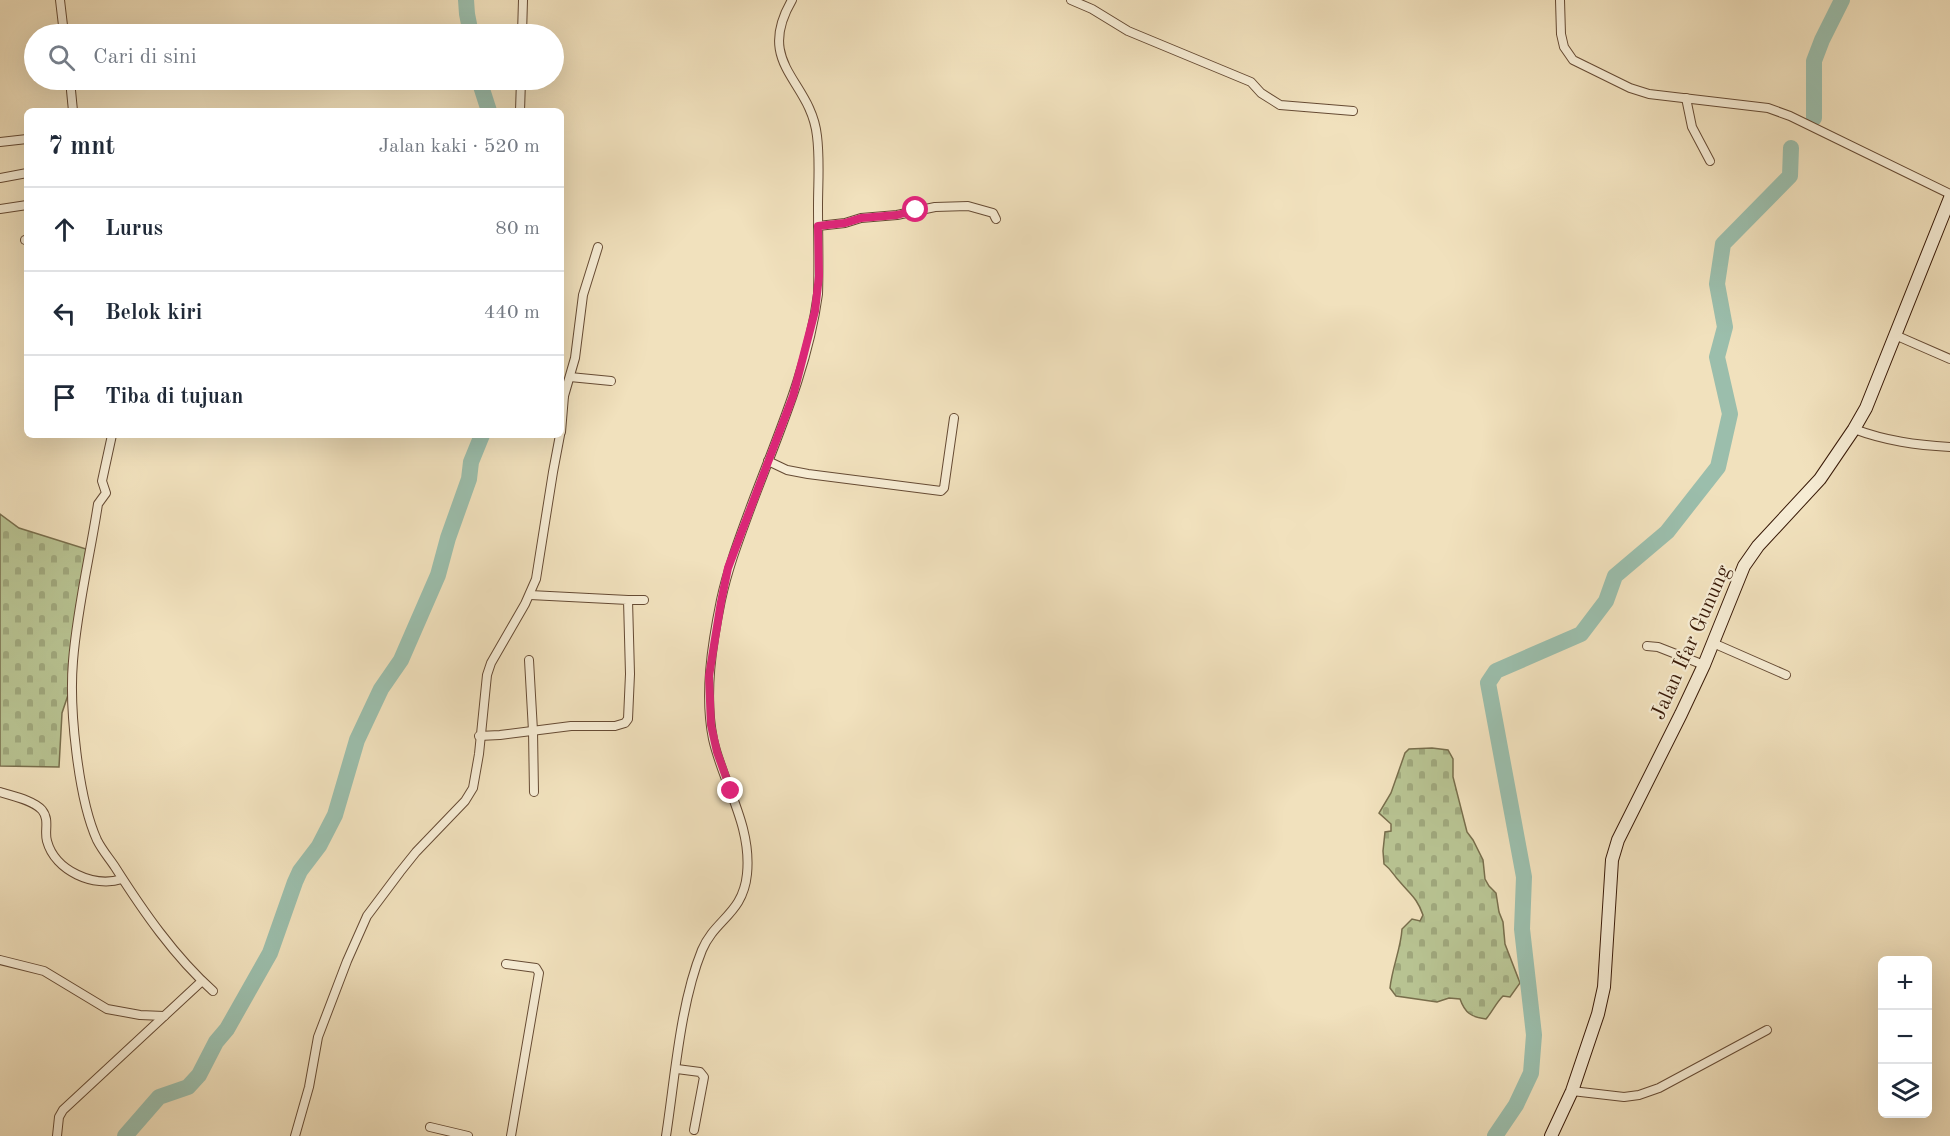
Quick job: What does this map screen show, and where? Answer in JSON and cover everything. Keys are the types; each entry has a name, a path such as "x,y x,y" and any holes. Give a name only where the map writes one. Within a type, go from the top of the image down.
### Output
{"street":[{"path":"60,0 63,24"},
{"path":"523,24 524,0"},
{"path":"666,1136 685,1011 702,950 711,934 740,901 747,879 748,853 739,813 717,752 711,725 709,676 721,602 728,568 793,396 815,311 819,276 817,134 813,115 783,63 778,45 781,24 792,0"},
{"path":"1071,0 1092,9 1128,31 1251,82 1261,93 1280,105 1353,111"},
{"path":"1560,0 1561,34 1564,47 1574,60 1630,88 1649,94 1768,108 1790,116 1950,196"},
{"path":"71,90 73,108"},
{"path":"520,108 521,90"},
{"path":"1686,98 1692,127 1710,161"},
{"path":"0,142 24,140"},
{"path":"0,178 24,174"},
{"name":"Jalan Ifar Gunung","path":"1551,1136 1572,1091 1598,1014 1604,987 1614,851 1618,840 1704,666 1744,566 1758,546 1820,479 1866,408 1895,335 1944,228 1950,196"},
{"path":"0,209 24,205"},
{"path":"818,226 945,206 981,209 993,213 996,219"},
{"path":"564,396 575,358 584,295 598,247"},
{"path":"1895,335 1950,359"},
{"path":"570,377 611,381"},
{"path":"768,461 787,470 808,474 941,491 945,488 954,418"},
{"path":"1854,429 1898,443 1950,447"},
{"path":"111,438 102,481 106,493 98,504 74,653 72,687 80,770 97,840 165,938 213,991"},
{"path":"295,1136 309,1088 318,1037 368,916 382,894 416,852 469,796 473,788 487,675 491,663 530,595 540,562 560,438"},
{"path":"530,595 644,600"},
{"path":"479,735 500,735 571,726 615,726 625,723 628,719 630,674 628,600"},
{"path":"1713,644 1786,675"},
{"path":"1647,646 1658,647 1704,666"},
{"path":"529,660 534,792"},
{"path":"0,792 30,803 44,812 47,819 46,838 50,852 66,869 102,881 122,879"},
{"path":"0,960 44,971 107,1009 140,1015 164,1016"},
{"path":"506,964 536,968 539,973 511,1136"},
{"path":"57,1136 59,1117 63,1110 202,981"},
{"path":"1572,1091 1619,1098 1640,1095 1659,1088 1767,1030"},
{"path":"676,1069 700,1072 705,1077 694,1130"},
{"path":"430,1127 468,1136"}],"green space":[{"path":"0,514 19,528 86,549 75,620 68,695 62,713 59,767 0,766"},
{"path":"1409,749 1448,750 1453,759 1453,777 1467,832 1483,860 1485,879 1496,893 1503,922 1505,944 1520,983 1510,997 1503,996 1486,1019 1469,1014 1460,999 1449,998 1437,1002 1396,996 1390,988 1402,929 1412,919 1420,921 1423,915 1413,897 1384,864 1385,832 1391,831 1391,824 1379,813 1391,793 1405,753"}],"waterway":[{"path":"466,0 469,24"},
{"path":"1814,118 1814,61 1842,0"},
{"path":"482,90 488,108"},
{"path":"1495,1136 1516,1105 1531,1073 1534,1035 1522,929 1524,877 1488,683 1496,671 1581,634 1606,601 1615,576 1667,532 1718,467 1730,414 1717,357 1725,327 1717,284 1723,244 1790,176 1791,148"},
{"path":"125,1136 159,1097 188,1087 199,1075 216,1042 227,1029 270,953 300,871 319,846 335,815 357,740 381,689 401,660 438,575 448,538 469,479 471,462 481,438"}],"route":[{"path":"731,791 717,752 711,725 709,676 728,568 801,371 818,294 818,226 845,223 861,218 885,217 916,210"}]}
